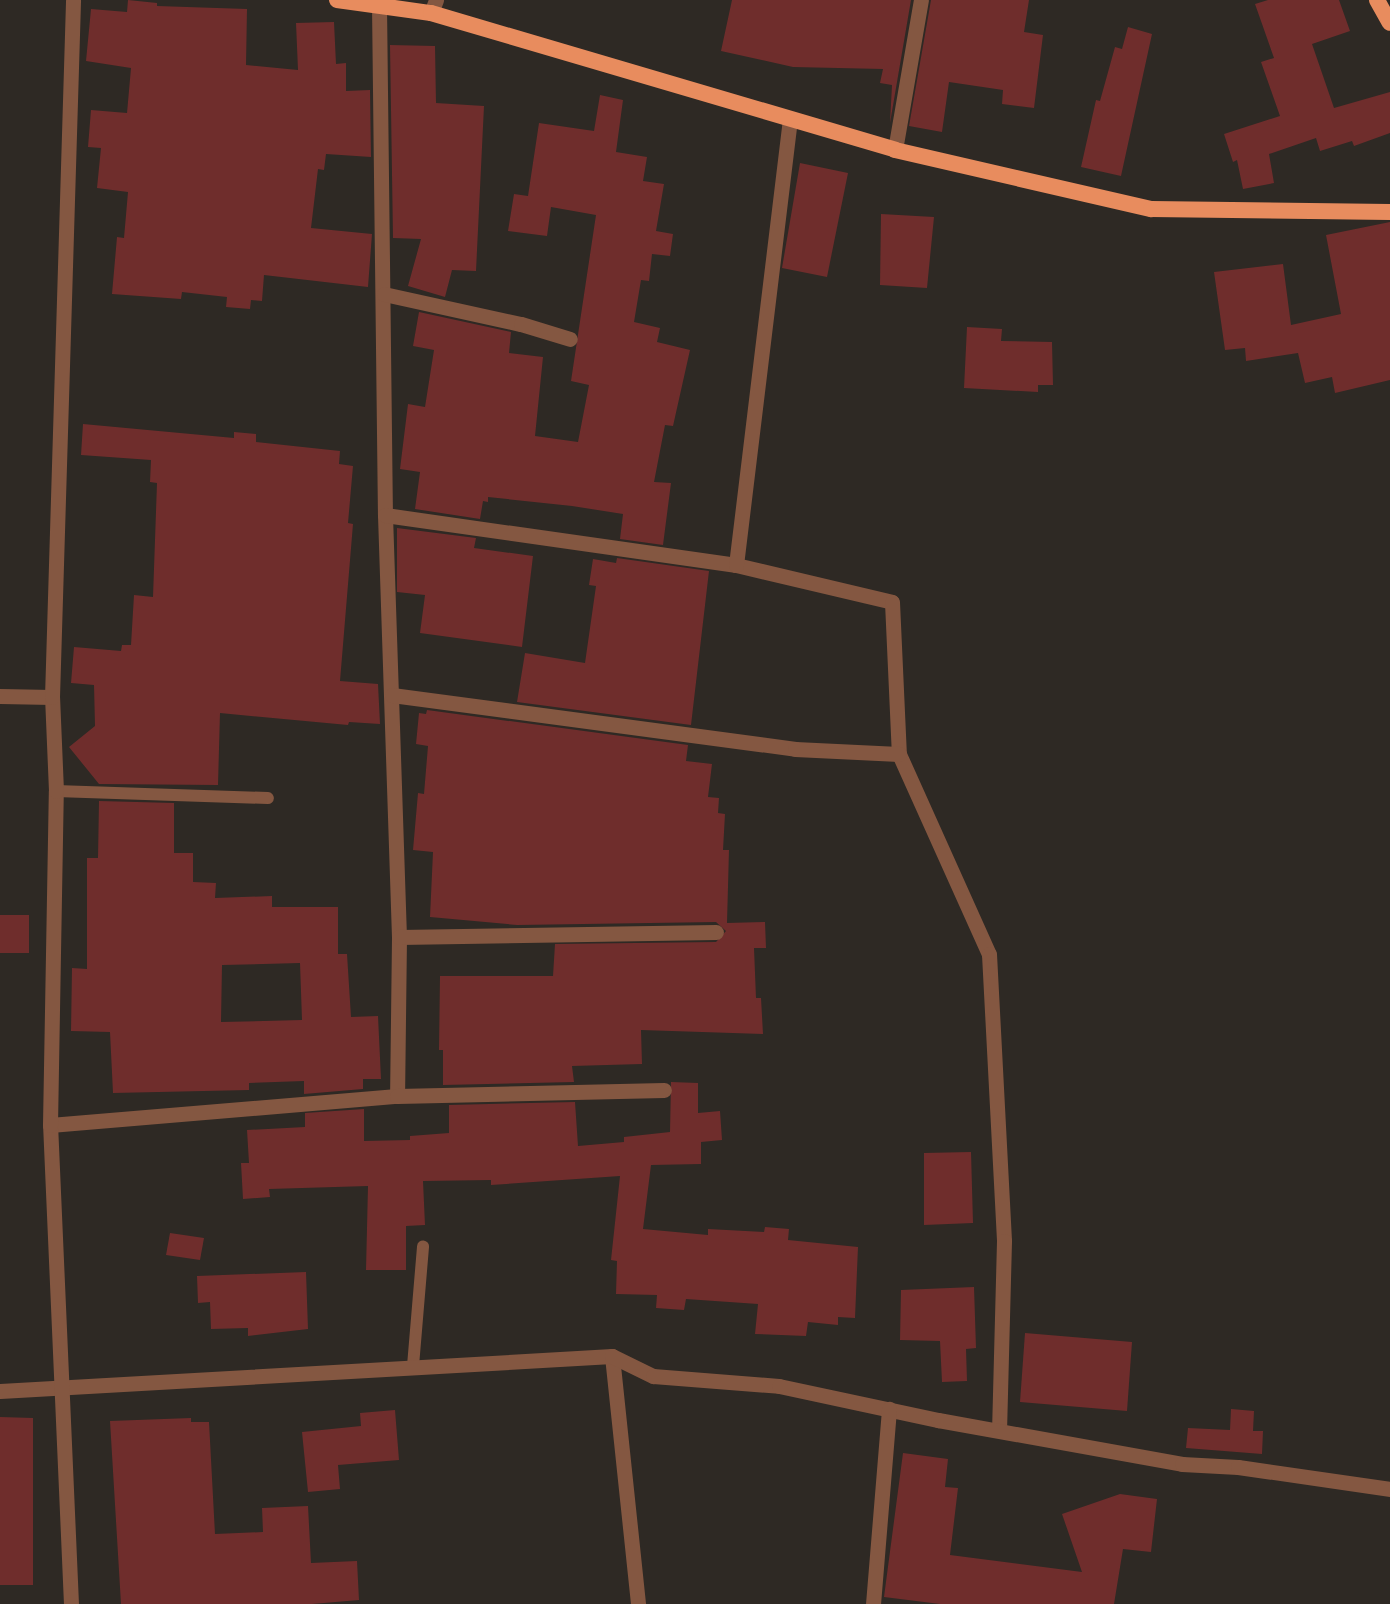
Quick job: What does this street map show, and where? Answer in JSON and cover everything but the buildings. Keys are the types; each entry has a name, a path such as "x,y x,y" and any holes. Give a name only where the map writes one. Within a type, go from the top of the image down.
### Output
{"highway":[{"path":"337,0 379,5 434,7 790,120 896,150 1151,209 1390,212"},
{"path":"1377,0 1390,23"}],"street":[{"path":"71,1604 50,1125 56,791 52,697 73,0"},
{"path":"896,150 921,0"},
{"path":"379,5 385,515 399,937 398,1096"},
{"path":"736,565 790,120"},
{"path":"384,294 521,324 570,339"},
{"path":"385,515 736,565 892,602 899,754 989,954 1004,1241 999,1430"},
{"path":"392,695 795,748 899,754"},
{"path":"0,696 52,697"},
{"path":"399,937 716,932"},
{"path":"50,1125 398,1096 664,1090"},
{"path":"0,1391 63,1385 612,1356 653,1376 779,1386 1182,1464 1238,1467 1390,1489"},
{"path":"612,1356 638,1604"},
{"path":"873,1604 889,1409"}],"lane":[{"path":"56,791 268,798"},
{"path":"412,1366 423,1246"}]}
